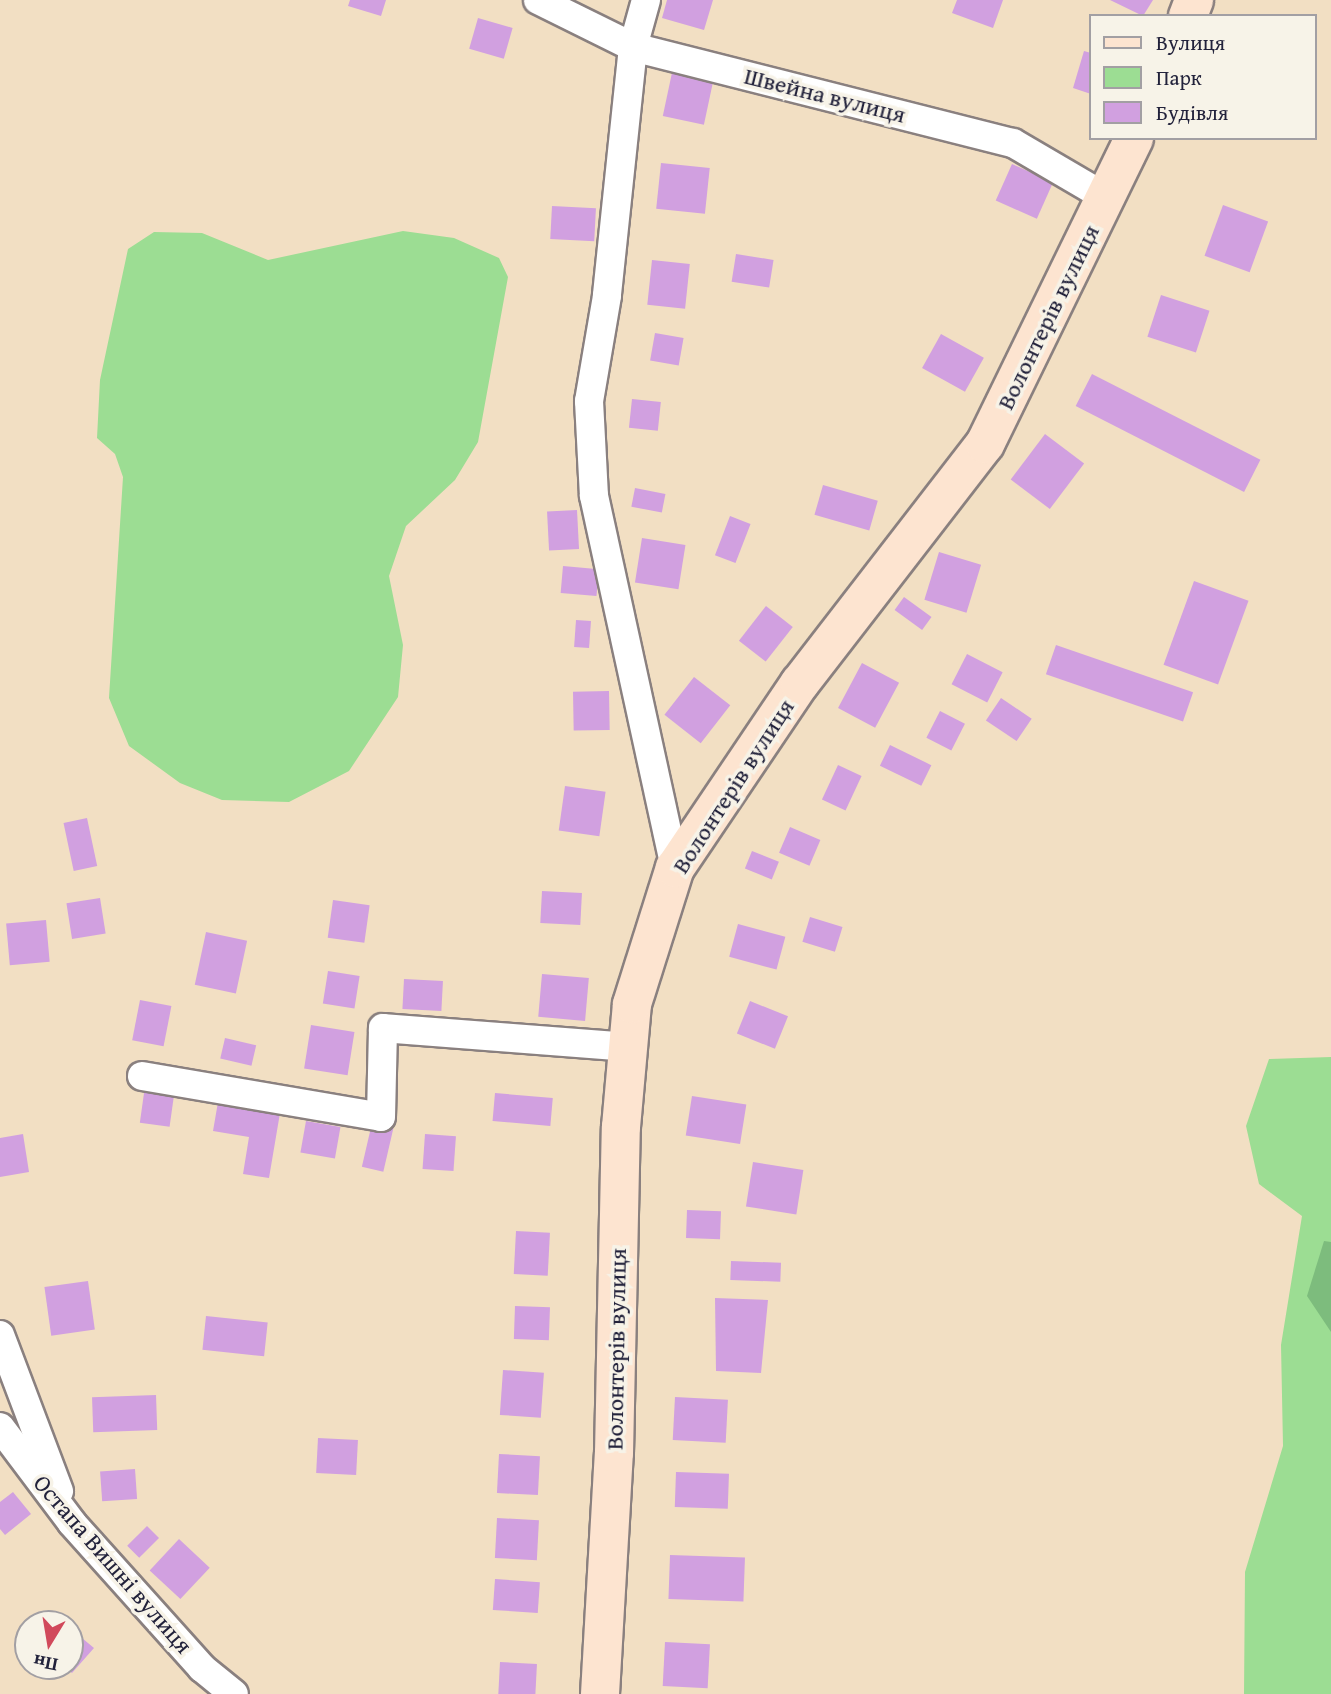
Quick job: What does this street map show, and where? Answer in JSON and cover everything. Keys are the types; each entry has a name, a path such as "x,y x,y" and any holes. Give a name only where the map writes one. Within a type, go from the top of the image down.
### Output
{"street":[{"name":"Швейна вулиця","path":"538,0 633,47 1013,143 1107,198"},
{"path":"646,0 633,47 607,296 589,401 594,496 676,868"},
{"name":"Волонтерів вулиця","path":"600,1694 614,1452 621,1127 628,1047 632,1004 676,868 800,683 985,444 1133,140"},
{"path":"142,1076 381,1117 383,1028 628,1047"},
{"path":"0,1335 72,1523"},
{"name":"Остапа Вишні вулиця","path":"0,1427 72,1523 202,1668 234,1694"}],"green space":[{"path":"403,231 454,238 499,258 508,277 478,442 455,480 406,526 389,576 403,645 398,697 349,771 289,802 222,800 180,783 129,746 109,698 123,477 115,454 97,438 100,380 128,249 154,232 202,233 268,260"},
{"path":"1331,1057 1331,1694 1244,1694 1245,1572 1283,1446 1281,1345 1302,1216 1259,1184 1246,1126 1269,1059"},
{"path":"1324,1241 1331,1242 1331,1332 1307,1296"}],"building":[{"path":"350,0 386,0 381,16 348,6"},
{"path":"667,0 713,0 704,30 662,18"},
{"path":"957,0 1003,0 993,28 952,13"},
{"path":"1110,0 1153,0 1144,14"},
{"path":"478,18 513,28 504,59 469,49"},
{"path":"1084,51 1090,53 1090,94 1073,88"},
{"path":"673,68 714,77 704,125 663,116"},
{"path":"661,163 710,168 705,214 656,209"},
{"path":"1012,164 1053,182 1037,219 996,201"},
{"path":"1223,205 1268,221 1250,272 1205,256"},
{"path":"552,206 596,208 594,241 550,239"},
{"path":"736,254 774,260 769,288 732,282"},
{"path":"652,260 690,264 685,309 647,305"},
{"path":"1161,295 1210,311 1196,353 1147,337"},
{"path":"655,333 684,338 679,366 650,361"},
{"path":"941,334 984,358 965,392 922,368"},
{"path":"1092,374 1260,460 1244,492 1076,406"},
{"path":"632,399 661,402 658,431 629,428"},
{"path":"1045,434 1084,463 1050,509 1011,480"},
{"path":"823,485 878,501 869,531 814,515"},
{"path":"635,488 665,494 662,513 631,507"},
{"path":"577,510 579,549 549,551 547,512"},
{"path":"730,516 751,524 735,563 715,555"},
{"path":"642,538 685,545 678,589 635,582"},
{"path":"939,552 981,565 966,613 924,600"},
{"path":"563,566 599,569 597,596 561,593"},
{"path":"1194,581 1249,601 1218,684 1164,665"},
{"path":"904,597 932,617 922,630 895,610"},
{"path":"766,606 793,627 766,662 739,641"},
{"path":"576,620 591,621 589,648 574,647"},
{"path":"1056,645 1193,692 1183,722 1046,674"},
{"path":"967,654 1003,672 987,702 952,684"},
{"path":"862,663 899,683 875,728 838,708"},
{"path":"694,677 730,705 701,743 664,715"},
{"path":"609,691 610,730 574,731 573,692"},
{"path":"1001,698 1032,719 1017,741 986,720"},
{"path":"940,711 965,724 951,750 926,738"},
{"path":"890,745 931,765 921,786 880,766"},
{"path":"838,765 862,776 846,810 822,799"},
{"path":"565,786 606,792 599,836 559,831"},
{"path":"87,818 97,866 74,871 64,823"},
{"path":"790,827 820,840 809,866 779,853"},
{"path":"752,851 779,862 772,879 745,869"},
{"path":"542,891 582,893 580,925 540,923"},
{"path":"100,898 106,934 72,939 66,903"},
{"path":"333,900 370,905 364,943 328,938"},
{"path":"810,917 843,927 835,952 802,942"},
{"path":"46,920 50,962 10,965 6,923"},
{"path":"738,924 785,937 777,970 729,957"},
{"path":"206,932 247,941 236,994 195,985"},
{"path":"328,971 360,976 354,1009 323,1004"},
{"path":"542,974 589,978 585,1021 538,1017"},
{"path":"404,979 443,981 441,1011 402,1009"},
{"path":"140,1000 171,1006 164,1046 132,1040"},
{"path":"750,1001 788,1016 775,1049 737,1033"},
{"path":"311,1025 354,1032 348,1075 304,1068"},
{"path":"225,1038 256,1045 251,1066 220,1058"},
{"path":"145,1086 175,1090 170,1127 140,1123"},
{"path":"495,1093 553,1098 550,1126 493,1121"},
{"path":"692,1096 746,1105 740,1144 686,1136"},
{"path":"218,1102 280,1113 269,1178 243,1174 249,1137 213,1131"},
{"path":"306,1121 340,1127 335,1159 300,1153"},
{"path":"372,1123 393,1128 383,1172 362,1167"},
{"path":"23,1134 29,1172 0,1177 0,1138"},
{"path":"425,1134 456,1136 453,1171 423,1169"},
{"path":"753,1162 803,1170 796,1214 746,1206"},
{"path":"687,1210 721,1211 720,1239 686,1238"},
{"path":"516,1231 550,1233 548,1276 514,1274"},
{"path":"731,1261 781,1263 780,1282 730,1280"},
{"path":"88,1281 95,1330 51,1336 44,1287"},
{"path":"715,1298 768,1300 761,1373 716,1371"},
{"path":"515,1306 550,1307 549,1340 514,1339"},
{"path":"206,1316 268,1322 264,1356 202,1350"},
{"path":"503,1370 544,1373 541,1418 500,1415"},
{"path":"156,1395 157,1430 93,1432 92,1397"},
{"path":"675,1397 728,1400 726,1443 673,1440"},
{"path":"318,1438 358,1440 356,1475 316,1473"},
{"path":"499,1454 540,1456 538,1495 497,1493"},
{"path":"135,1469 137,1499 102,1501 100,1471"},
{"path":"676,1472 729,1474 728,1509 675,1507"},
{"path":"13,1492 31,1514 5,1535 0,1529 0,1502"},
{"path":"497,1518 539,1520 537,1560 495,1558"},
{"path":"147,1526 159,1538 139,1558 127,1546"},
{"path":"179,1539 210,1568 180,1599 150,1570"},
{"path":"670,1555 745,1558 743,1602 668,1599"},
{"path":"495,1579 540,1582 538,1613 493,1610"},
{"path":"84,1640 94,1648 84,1659"},
{"path":"665,1642 710,1644 708,1688 663,1686"},
{"path":"500,1662 537,1664 535,1694 498,1694"}]}
